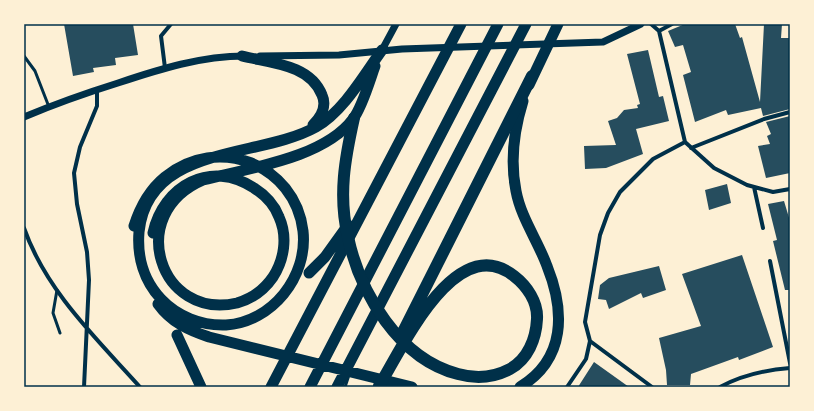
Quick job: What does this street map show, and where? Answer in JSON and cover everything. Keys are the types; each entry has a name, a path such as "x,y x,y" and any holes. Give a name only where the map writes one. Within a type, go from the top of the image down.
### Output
{"highway":[{"path":"271,387 461,24"},
{"path":"310,387 498,24"},
{"path":"337,387 526,24"},
{"path":"379,387 436,264 558,24"},
{"path":"379,387 424,312 444,287 465,271 477,267 490,267 512,274 522,282 535,303 537,316 534,340 521,360 506,371 487,378 462,375 435,366 422,358 399,336 386,321 365,286 357,269 347,235 343,178 345,156 354,118 382,50"},
{"path":"137,228 151,198 164,183 179,171 204,160 283,139 316,127 337,110 382,50"},
{"path":"242,56 295,69 308,75 316,82 324,98 324,107 321,116 314,125 303,133"},
{"path":"520,387 537,374 545,365 557,340 559,326 557,300 548,267 520,206 514,178 513,164 515,132 532,76"},
{"path":"156,234 161,210 173,194 182,187 200,178 225,176 250,185 270,202 280,218 284,245 276,272 270,281 256,294 235,303 212,304 186,294 172,281 160,256 156,234 162,220 172,203 194,184 204,180 287,158 326,143 347,127 354,118"},
{"path":"309,273 325,257 348,225 411,120"},
{"path":"140,261 147,278 156,293 177,313 205,323 236,323 265,312 278,301 289,288 301,263 303,244 302,225 297,208 290,196 268,173 243,160 216,156 187,162 161,180 147,195 137,228 140,261 145,279 152,294 162,309 175,322 190,331 209,338 412,387"},
{"path":"177,335 186,352 197,385"}],"street":[{"path":"165,68 161,36 171,24"},
{"path":"382,50 396,24"},
{"path":"24,117 97,90 165,68 210,58 339,54 402,49 603,42 641,24"},
{"path":"650,24 659,31 685,142 714,168 747,185 773,192 790,189"},
{"path":"659,31 672,24"},
{"path":"84,387 89,280 87,252 82,232 74,173 80,147 97,106 97,90"},
{"path":"691,148 764,120 790,112"},
{"path":"567,387 586,359 590,341 585,322 600,236 608,213 620,192 653,159 685,142"},
{"path":"754,187 762,228"},
{"path":"24,228 36,256 57,290 80,320 140,387"},
{"path":"770,261 790,363"},
{"path":"590,341 652,387"},
{"path":"720,387 738,377 767,370 790,368"}],"lane":[{"path":"24,56 35,71 49,107"},
{"path":"57,290 53,313 60,333"},
{"path":"345,387 364,334"}],"building":[{"path":"64,24 133,24 138,55 115,58 116,65 93,68 94,72 73,76"},
{"path":"685,24 735,24 740,38 742,37 760,102 764,24 782,24 781,38 789,38 790,45 790,109 763,116 761,108 728,115 726,110 695,122 683,75 691,72 683,45 675,47 668,31"},
{"path":"648,50 659,97 663,96 669,121 636,129 643,154 606,168 585,169 584,146 616,145 608,121 617,118 624,110 638,108 637,105 640,104 627,54"},
{"path":"790,116 790,173 766,178 758,146 770,144 767,136 771,134 766,122"},
{"path":"727,184 731,203 709,210 705,190"},
{"path":"784,201 790,221 790,290 785,290 773,241 777,240 768,204"},
{"path":"742,255 773,347 739,360 738,357 691,374 690,385 667,385 666,370 659,338 701,326 682,274"},
{"path":"659,266 666,290 643,298 641,293 609,309 606,300 598,299 600,285 609,278"},
{"path":"594,362 629,387 578,387"}]}
